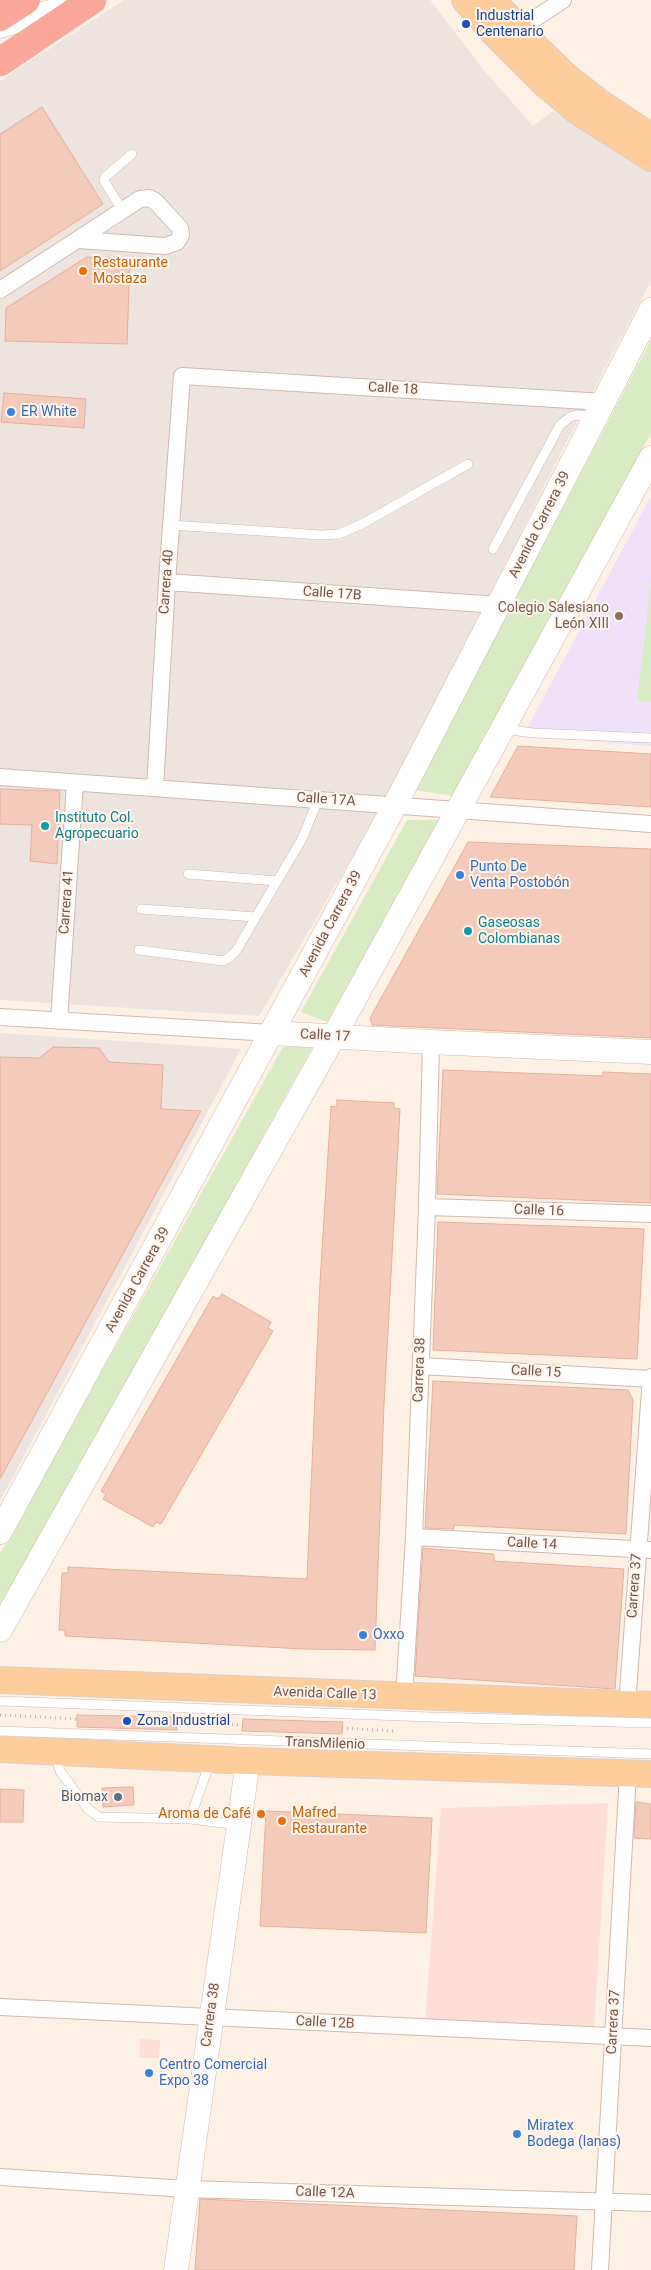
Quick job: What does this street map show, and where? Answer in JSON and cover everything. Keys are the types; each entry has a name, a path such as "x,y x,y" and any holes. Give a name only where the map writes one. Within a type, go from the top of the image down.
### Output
{"highway":[{"path":"0,17 26,0"},
{"path":"0,62 91,0"}],"main road":[{"path":"465,0 494,33 558,94 599,126 651,158"},
{"path":"492,0 518,29 567,77 599,102 651,137"},
{"name":"Avenida Calle 13","path":"0,1680 639,1705"},
{"path":"0,1749 248,1761 639,1774"}],"street":[{"path":"0,26 50,14 91,0"},
{"path":"518,29 563,0"},
{"path":"0,290 140,199 149,198 155,201 180,228 182,235 177,242 166,246 78,240"},
{"name":"Avenida Carrera 39","path":"0,1532 395,805 651,310"},
{"name":"Calle 18","path":"182,376 599,410"},
{"name":"Carrera 40","path":"155,788 166,582 182,376"},
{"path":"0,1630 460,810 651,458"},
{"name":"Calle 17B","path":"166,582 498,605"},
{"name":"Calle 17A","path":"0,777 651,824"},
{"name":"Carrera 41","path":"59,1021 75,783"},
{"name":"Calle 17","path":"0,1017 431,1042 651,1052"},
{"name":"Carrera 38","path":"404,1697 414,1537 427,1208 431,1042"},
{"name":"Calle 16","path":"427,1208 651,1214"},
{"name":"Calle 15","path":"420,1366 651,1378"},
{"name":"Carrera 37","path":"639,1705 651,1378"},
{"name":"Calle 14","path":"414,1537 645,1550"},
{"name":"Carrera 38","path":"176,2270 248,1761"},
{"name":"Carrera 37","path":"600,2270 612,2036 639,1774"},
{"name":"Calle 12B","path":"0,2007 651,2038"},
{"name":"Calle 12A","path":"0,2176 186,2189 651,2203"}],"lane":[{"path":"123,211 104,181 105,177 132,154"},
{"path":"493,549 560,425 570,417 599,410"},
{"path":"171,525 321,535 339,534 362,524 468,464"},
{"path":"504,728 532,733 651,738"},
{"path":"139,950 223,961 236,951 302,839 318,800"},
{"path":"188,874 277,881"},
{"path":"141,909 256,918"},
{"path":"0,1701 651,1723"},
{"name":"TransMilenio","path":"0,1731 651,1754"},
{"path":"56,1752 60,1771 92,1814 99,1817 190,1819 239,1825"},
{"path":"190,1819 211,1759"}],"path":[{"path":"0,1715 77,1719"},
{"path":"177,1723 243,1725"},
{"path":"342,1728 400,1731"}],"shaded area":[{"path":"124,0 430,0 483,69 533,126 553,111 617,153 651,172 651,281 567,441 392,789 259,1016 0,1000 0,81"},
{"name":"Colegio Salesiano León XIII","path":"651,496 651,746 523,736"},
{"path":"0,1033 241,1049 0,1501"},
{"path":"608,1803 594,2031 425,2023 441,1808"},
{"path":"140,2039 160,2040 159,2058 139,2058"}],"green space":[{"path":"651,340 651,433 455,796 415,790"},
{"path":"651,583 651,702 637,701"},
{"path":"407,820 439,820 327,1022 301,1012"},
{"path":"313,1046 0,1611 0,1554 283,1047"}],"building":[{"path":"42,107 103,204 0,271 0,134"},
{"path":"87,257 130,259 127,344 5,341 6,308"},
{"path":"4,393 86,399 84,428 1,422"},
{"path":"518,746 651,754 651,807 490,797"},
{"name":"Instituto Col. Agropecuario","path":"0,789 60,791 57,864 30,861 32,825 0,824"},
{"path":"468,842 651,849 651,1038 372,1025 370,1018"},
{"path":"53,1047 99,1048 109,1062 163,1065 161,1109 201,1111 0,1479 0,1057 39,1058"},
{"path":"443,1070 603,1076 603,1072 651,1074 651,1203 437,1194"},
{"path":"337,1100 394,1103 394,1108 400,1109 384,1404 375,1650 303,1649 65,1636 65,1630 59,1630 62,1573 68,1573 68,1567 307,1579 320,1282 331,1106 337,1107"},
{"path":"438,1222 644,1229 637,1359 433,1350"},
{"path":"222,1294 271,1322 268,1328 273,1331 161,1524 156,1522 153,1527 103,1499 106,1494 101,1491 213,1296 218,1299"},
{"path":"433,1381 628,1390 633,1400 626,1534 454,1525 454,1529 425,1528"},
{"path":"423,1548 494,1554 494,1561 624,1569 615,1689 415,1676"},
{"name":"Zona Industrial","path":"77,1715 177,1717 177,1730 77,1727"},
{"name":"Zona Industrial","path":"243,1719 343,1722 342,1734 242,1731"},
{"name":"Biomax","path":"133,1787 134,1805 103,1807 102,1788"},
{"path":"0,1789 24,1790 23,1822 0,1822"},
{"path":"636,1802 651,1804 651,1839 634,1838"},
{"path":"266,1811 432,1818 426,1933 260,1926"},
{"path":"200,2199 577,2216 574,2270 195,2270"}],"place":[{"name":"Industrial Centenario","path":"466,24"},
{"name":"Restaurante Mostaza","path":"83,271"},
{"name":"ER White","path":"11,412"},
{"name":"Colegio Salesiano León XIII","path":"619,616"},
{"name":"Instituto Col. Agropecuario","path":"45,826"},
{"name":"Punto De Venta Postobón","path":"460,875"},
{"name":"Gaseosas Colombianas","path":"468,931"},
{"name":"Oxxo","path":"363,1635"},
{"name":"Zona Industrial","path":"127,1721"},
{"name":"Biomax","path":"118,1797"},
{"name":"Aroma de Café","path":"261,1814"},
{"name":"Mafred Restaurante","path":"282,1821"},
{"name":"Centro Comercial Expo 38","path":"149,2073"},
{"name":"Miratex Bodega (lanas)","path":"517,2134"}]}
